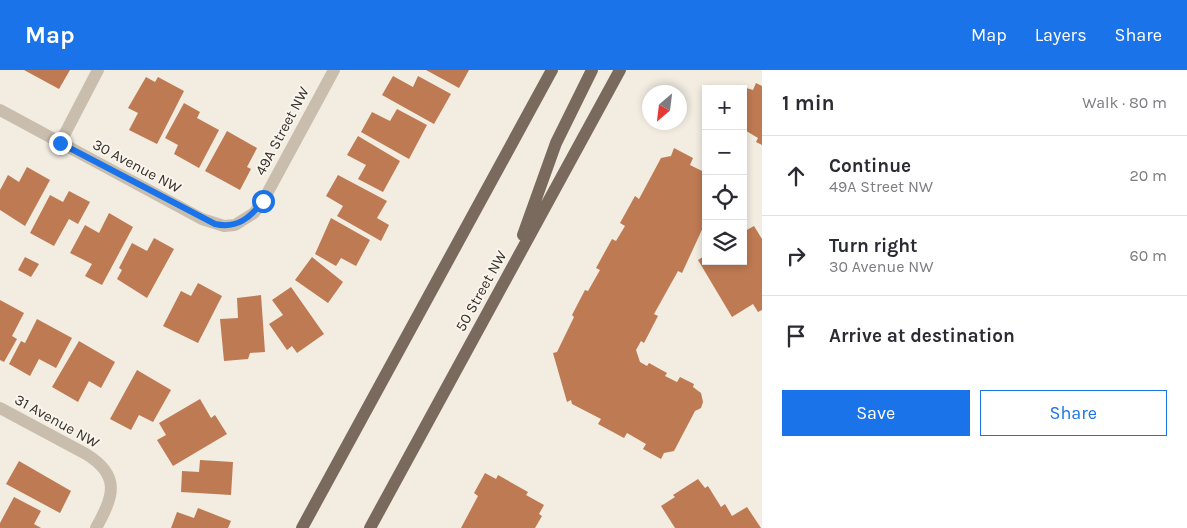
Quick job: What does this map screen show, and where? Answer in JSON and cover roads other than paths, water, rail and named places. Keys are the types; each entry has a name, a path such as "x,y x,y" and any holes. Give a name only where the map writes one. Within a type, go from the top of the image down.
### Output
{"main road":[{"path":"302,528 552,70"},
{"path":"510,272 556,143 592,70"},
{"name":"50 Street NW","path":"370,528 620,70"},
{"path":"587,130 628,70"}],"street":[{"path":"60,143 98,70"},
{"name":"49A Street NW","path":"235,225 246,220 263,201 334,70"},
{"name":"30 Avenue NW","path":"0,110 202,219 224,226 235,225"},
{"name":"31 Avenue NW","path":"0,408 98,461 110,480 112,489 110,502 96,528"}]}
